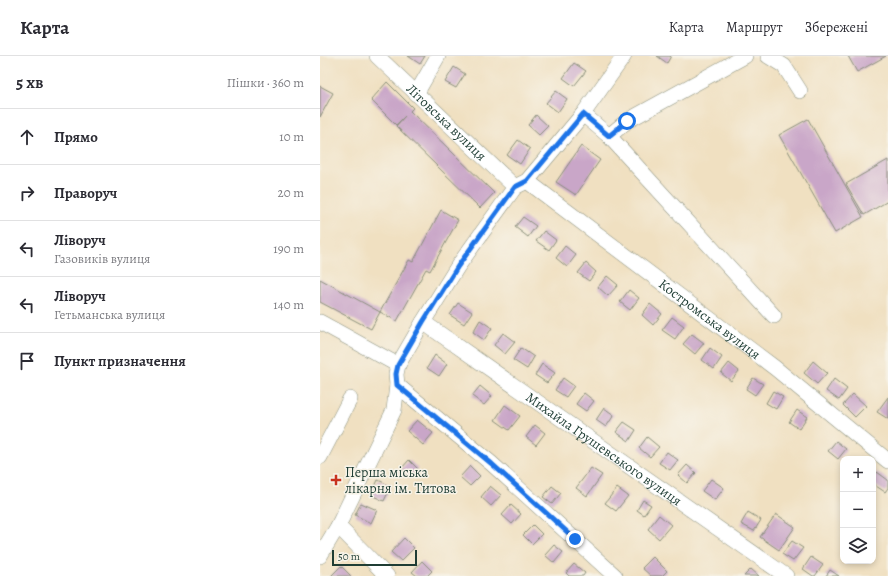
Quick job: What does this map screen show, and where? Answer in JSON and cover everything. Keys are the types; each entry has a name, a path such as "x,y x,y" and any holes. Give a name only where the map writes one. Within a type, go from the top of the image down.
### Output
{"street":[{"name":"Літовська вулиця","path":"377,56 416,94 521,184"},
{"path":"416,94 438,56"},
{"path":"320,556 338,526 394,410 398,365 423,322 458,266 521,184 583,114 624,56"},
{"path":"609,136 627,121 745,56"},
{"path":"768,56 784,66 800,91"},
{"path":"583,114 609,136 774,316"},
{"name":"Костромська вулиця","path":"521,184 775,368 888,461"},
{"path":"320,322 398,365"},
{"name":"Михайла Грушевського вулиця","path":"423,322 786,576"},
{"path":"397,385 492,464 614,576"},
{"path":"320,457 350,399"},
{"path":"338,526 387,576"}],"building":[{"path":"408,56 425,56 420,64"},
{"path":"657,56 671,56 667,63"},
{"path":"848,56 886,56 857,72"},
{"path":"574,63 586,71 574,86 563,78"},
{"path":"454,67 465,74 456,88 445,82"},
{"path":"387,82 413,108 410,111 494,193 480,208 396,126 405,116 396,125 371,100"},
{"path":"320,86 333,93 320,117"},
{"path":"556,91 567,99 558,112 546,103"},
{"path":"536,115 548,126 539,135 528,125"},
{"path":"808,119 863,217 835,233 779,135"},
{"path":"518,140 530,149 520,164 507,155"},
{"path":"581,146 600,160 576,195 556,182"},
{"path":"888,160 888,201 864,215 846,184"},
{"path":"441,210 458,220 430,271 426,269 397,321 380,312 409,260 413,262"},
{"path":"523,217 536,226 528,237 515,227"},
{"path":"544,231 556,240 549,250 536,241"},
{"path":"565,246 576,255 567,267 556,258"},
{"path":"586,263 596,272 589,281 578,273"},
{"path":"607,276 618,285 608,296 598,287"},
{"path":"320,279 380,312 371,329 320,302"},
{"path":"629,290 639,298 630,310 620,302"},
{"path":"458,303 472,312 464,324 450,315"},
{"path":"650,304 662,314 653,325 642,315"},
{"path":"672,317 684,326 675,339 662,330"},
{"path":"480,320 492,328 484,340 473,332"},
{"path":"503,333 515,342 505,354 494,345"},
{"path":"692,334 704,343 695,354 683,344"},
{"path":"521,348 534,357 527,369 513,360"},
{"path":"710,348 722,357 714,369 702,360"},
{"path":"435,355 447,364 439,376 427,368"},
{"path":"813,361 827,373 817,384 804,373"},
{"path":"729,363 739,371 731,381 721,373"},
{"path":"542,364 555,373 547,383 535,375"},
{"path":"563,378 574,386 566,397 555,390"},
{"path":"753,378 763,384 755,395 746,389"},
{"path":"834,379 847,389 839,400 826,391"},
{"path":"480,386 492,396 484,405 472,396"},
{"path":"773,391 783,397 776,409 766,403"},
{"path":"584,393 594,401 586,411 576,404"},
{"path":"853,394 866,406 855,417 843,405"},
{"path":"888,397 888,419 877,412"},
{"path":"505,405 520,416 509,430 495,420"},
{"path":"604,408 614,415 606,427 596,420"},
{"path":"797,410 807,417 799,429 789,422"},
{"path":"417,420 433,433 423,445 407,431"},
{"path":"624,422 636,430 629,441 616,432"},
{"path":"535,425 545,433 536,445 526,437"},
{"path":"647,437 659,447 650,457 639,448"},
{"path":"836,441 846,449 838,459 828,451"},
{"path":"667,452 678,460 670,470 659,463"},
{"path":"409,460 418,469 410,478 401,469"},
{"path":"687,465 696,473 687,483 678,475"},
{"path":"470,466 480,476 470,486 460,477"},
{"path":"591,468 602,475 587,496 576,488"},
{"path":"877,472 888,480 888,488 885,492 876,486"},
{"path":"711,479 724,488 715,500 702,491"},
{"path":"378,480 391,486 384,501 371,495"},
{"path":"490,486 501,495 491,506 481,497"},
{"path":"552,486 561,493 552,504 543,497"},
{"path":"617,488 628,496 616,511 605,503"},
{"path":"643,500 651,505 644,515 637,510"},
{"path":"361,503 377,510 371,523 355,515"},
{"path":"511,505 521,514 512,524 502,515"},
{"path":"748,512 761,520 754,531 741,524"},
{"path":"776,514 795,527 779,550 760,537"},
{"path":"659,515 671,525 659,539 648,529"},
{"path":"533,525 542,534 532,544 523,535"},
{"path":"404,538 414,548 401,561 391,552"},
{"path":"792,541 803,548 793,561 782,554"},
{"path":"554,545 563,552 554,563 545,555"},
{"path":"653,557 667,571 662,576 651,576 642,568"},
{"path":"811,557 823,565 815,576 803,569"},
{"path":"422,561 432,571 427,576 417,576 412,572"},
{"path":"574,564 585,573 583,576 569,576 566,573"},
{"path":"341,566 351,576 331,576"},
{"path":"751,569 759,576 744,576"},
{"path":"830,570 839,576 826,576"}],"place":[{"name":"Перша міська лікарня ім. Титова","path":"336,480"}],"route":[{"path":"575,539 492,464 397,385 396,374 398,365 458,266 515,187 527,181 583,114 609,136 627,121"}]}
